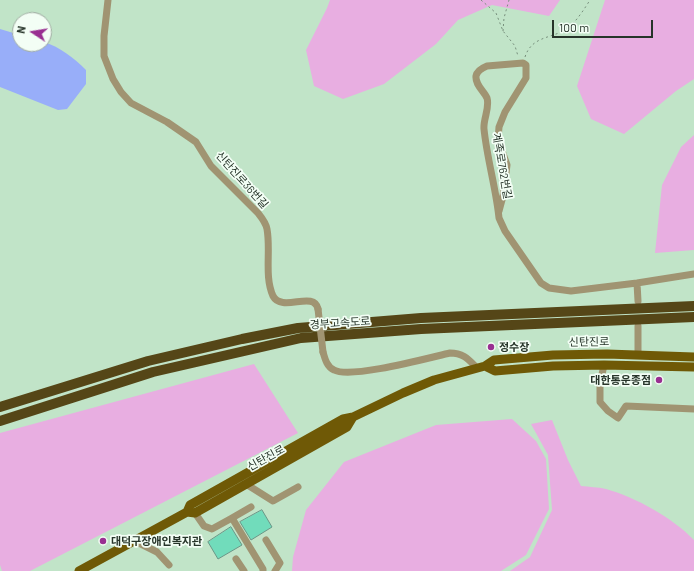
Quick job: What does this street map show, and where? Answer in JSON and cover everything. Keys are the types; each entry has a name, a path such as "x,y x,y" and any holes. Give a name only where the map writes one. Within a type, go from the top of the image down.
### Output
{"highway":[{"name":"경부고속도로","path":"0,407 148,361 242,339 298,328 421,318 694,306"},
{"name":"경부고속도로","path":"0,421 153,372 300,338 421,329 694,317"}],"main road":[{"name":"신탄진로","path":"191,512 190,505 343,419 353,418 409,390 434,380 481,367 494,360 553,355 607,354 694,357"},
{"name":"신탄진로","path":"481,367 495,371 553,366 604,365 694,367"},
{"name":"신탄진로","path":"79,571 246,484 347,426 353,418"}],"street":[{"name":"신탄진로36번길","path":"108,0 104,36 104,56 113,79 121,92 131,103 167,122 196,142 212,166 264,220 267,229 269,277 274,298 278,302 286,303 307,301 314,302 318,309 323,352 328,366 340,372 351,373 374,370 450,353 462,354 481,367"},
{"name":"계족로762번길","path":"499,211 506,180 507,165 498,140 499,127 505,112 526,78 526,65 523,63 487,66 477,73 476,78 486,97 487,112 484,127 499,218 505,231 541,284 549,288 571,291 694,274"},
{"path":"637,283 638,301"},
{"path":"638,326 638,355"},
{"path":"604,365 600,384 600,402 608,411 618,418 626,406 694,409"},
{"path":"246,484 273,501 298,488"},
{"path":"191,512 204,526 212,529 251,507"},
{"path":"232,518 264,570"},
{"path":"266,540 280,563 275,571"},
{"path":"135,541 157,552 169,565"},
{"path":"236,559 244,571"}],"path":[{"path":"481,0 496,14 503,31 515,46 519,58 523,63"},
{"path":"503,31 504,18 509,0"},
{"path":"523,63 529,47 537,41 569,27 590,0"}],"shaded area":[{"path":"330,0 560,0 549,16 492,5 458,20 436,44 384,84 343,99 314,86 306,50"},
{"path":"605,0 694,0 694,79 676,91 624,134 591,119 577,86"},
{"path":"694,135 694,250 655,253 662,185 681,147"},
{"path":"254,364 298,433 30,571 2,571 0,565 0,433"},
{"path":"512,419 536,441 546,459 549,509 526,555 501,571 292,571 293,557 306,510 344,462 436,425"},
{"path":"552,420 568,460 581,486 606,489 629,497 665,516 694,540 694,571 510,571 530,557 552,510 548,455 531,424"}],"water":[{"path":"0,29 12,33 12,52 52,52 52,45 72,57 86,70 86,84 67,109 58,110 0,87"}],"building":[{"path":"262,510 272,527 251,540 240,522"},
{"path":"231,527 242,545 218,559 208,542"}],"place":[{"name":"정수장","path":"491,347"},
{"name":"대한통운종점","path":"659,380"},
{"name":"대덕구장애인복지관","path":"103,541"}]}
